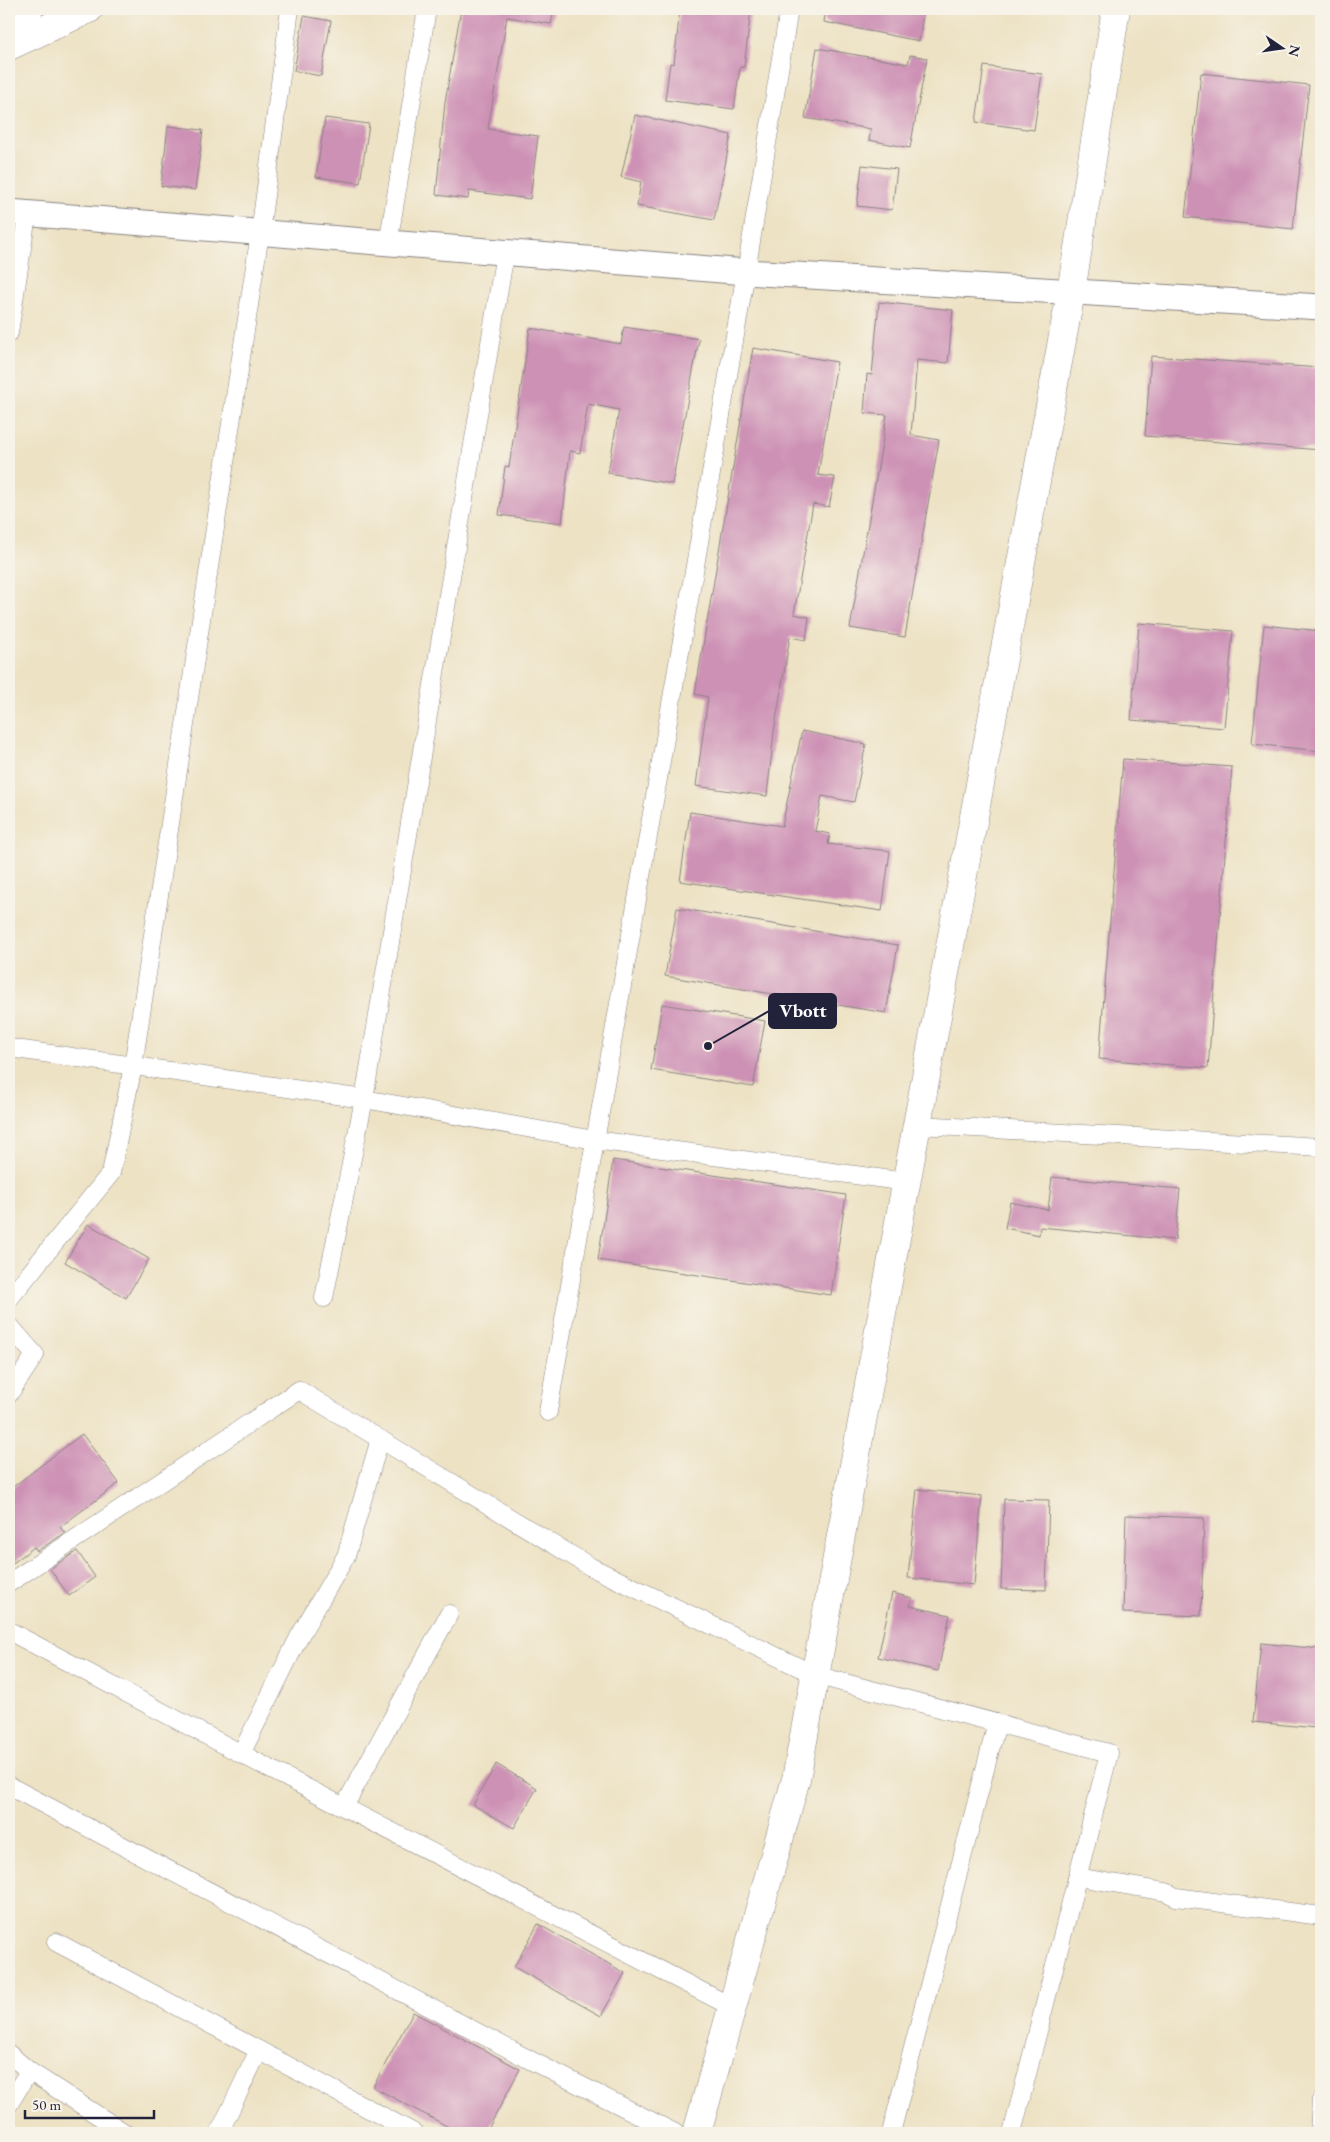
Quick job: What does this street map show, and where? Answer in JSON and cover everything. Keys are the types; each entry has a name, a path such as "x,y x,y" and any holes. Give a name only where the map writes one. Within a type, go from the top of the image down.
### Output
{"main road":[{"path":"9,19 29,9"},
{"path":"9,46 89,9"},
{"path":"697,2133 796,1778 1071,292 1116,9"}],"street":[{"path":"9,1300 111,1173 133,1066 260,234 290,9"},
{"path":"388,244 427,9"},
{"path":"548,1412 746,272 789,9"},
{"path":"9,333 18,213 746,272 1321,307"},
{"path":"324,1298 364,1099 505,253"},
{"path":"9,1048 364,1099 595,1140 907,1182"},
{"path":"918,1125 1321,1147"},
{"path":"9,1325 35,1355 9,1394"},
{"path":"9,1583 299,1390 591,1567 815,1675 1109,1753 1012,2133"},
{"path":"241,1754 300,1637 346,1556 380,1439"},
{"path":"344,1807 449,1614"},
{"path":"9,1631 241,1754 732,2007"},
{"path":"891,2133 997,1723"},
{"path":"9,1786 530,2060 675,2133"},
{"path":"1077,1877 1166,1892 1176,1897 1321,1916"},
{"path":"56,1942 414,2133"},
{"path":"219,2133 258,2050"},
{"path":"9,2054 29,2071 124,2133"},
{"path":"9,2104 29,2071"},
{"path":"1318,2133 1321,2100"}],"building":[{"path":"461,9 554,9 551,24 507,17 488,129 538,136 530,199 469,191 468,199 436,195 445,102"},
{"path":"680,9 751,9 744,67 740,67 734,109 665,100 670,63 674,64"},
{"path":"826,9 924,9 919,41 824,22"},
{"path":"304,16 331,21 321,76 294,71"},
{"path":"817,48 908,64 910,55 927,58 910,148 869,140 871,129 805,118"},
{"path":"984,66 1042,74 1034,130 976,122"},
{"path":"1201,73 1309,85 1293,229 1185,217"},
{"path":"635,115 731,135 714,220 637,206 641,182 621,177"},
{"path":"325,118 369,124 360,183 316,177"},
{"path":"168,126 203,130 195,190 161,186"},
{"path":"862,165 897,169 892,210 857,206"},
{"path":"879,302 953,310 948,363 917,360 911,435 939,440 905,637 850,628 887,415 864,413 867,374 872,375"},
{"path":"624,327 699,339 672,484 608,473 619,410 588,404 580,453 570,451 562,523 499,515 505,466 509,467 530,328 621,344"},
{"path":"753,348 837,362 818,475 835,477 829,507 813,504 794,614 809,617 806,640 790,637 774,732 767,796 696,786 708,697 695,694"},
{"path":"1151,356 1321,368 1321,450 1145,436"},
{"path":"1139,623 1233,631 1224,728 1131,720"},
{"path":"1264,625 1321,631 1321,751 1252,744"},
{"path":"802,731 866,744 854,802 822,796 815,831 830,834 828,844 890,851 882,911 680,881 690,812 782,826"},
{"path":"1123,759 1232,767 1208,1068 1099,1059"},
{"path":"677,908 898,945 886,1013 665,976"},
{"path":"662,1004 765,1021 753,1087 651,1070"},
{"path":"613,1160 846,1195 831,1295 598,1260"},
{"path":"1052,1177 1180,1189 1175,1240 1040,1227 1039,1235 1005,1228 1010,1202 1048,1210"},
{"path":"88,1224 149,1259 126,1298 65,1262"},
{"path":"82,1434 119,1483 60,1527 65,1533 37,1551 34,1547 9,1566 9,1490"},
{"path":"917,1489 982,1496 974,1585 908,1578"},
{"path":"1004,1499 1049,1500 1046,1590 1001,1589"},
{"path":"1126,1515 1204,1518 1201,1616 1123,1613"},
{"path":"77,1551 95,1577 69,1596 50,1569"},
{"path":"892,1593 912,1598 910,1606 950,1615 938,1671 878,1657"},
{"path":"1261,1643 1321,1649 1316,1728 1253,1722"},
{"path":"496,1764 537,1788 514,1828 473,1805"},
{"path":"538,1924 625,1973 601,2016 514,1967"},
{"path":"413,2012 520,2069 486,2133 460,2133 373,2087"}],"place":[{"name":"Vbott","path":"708,1046"}]}
